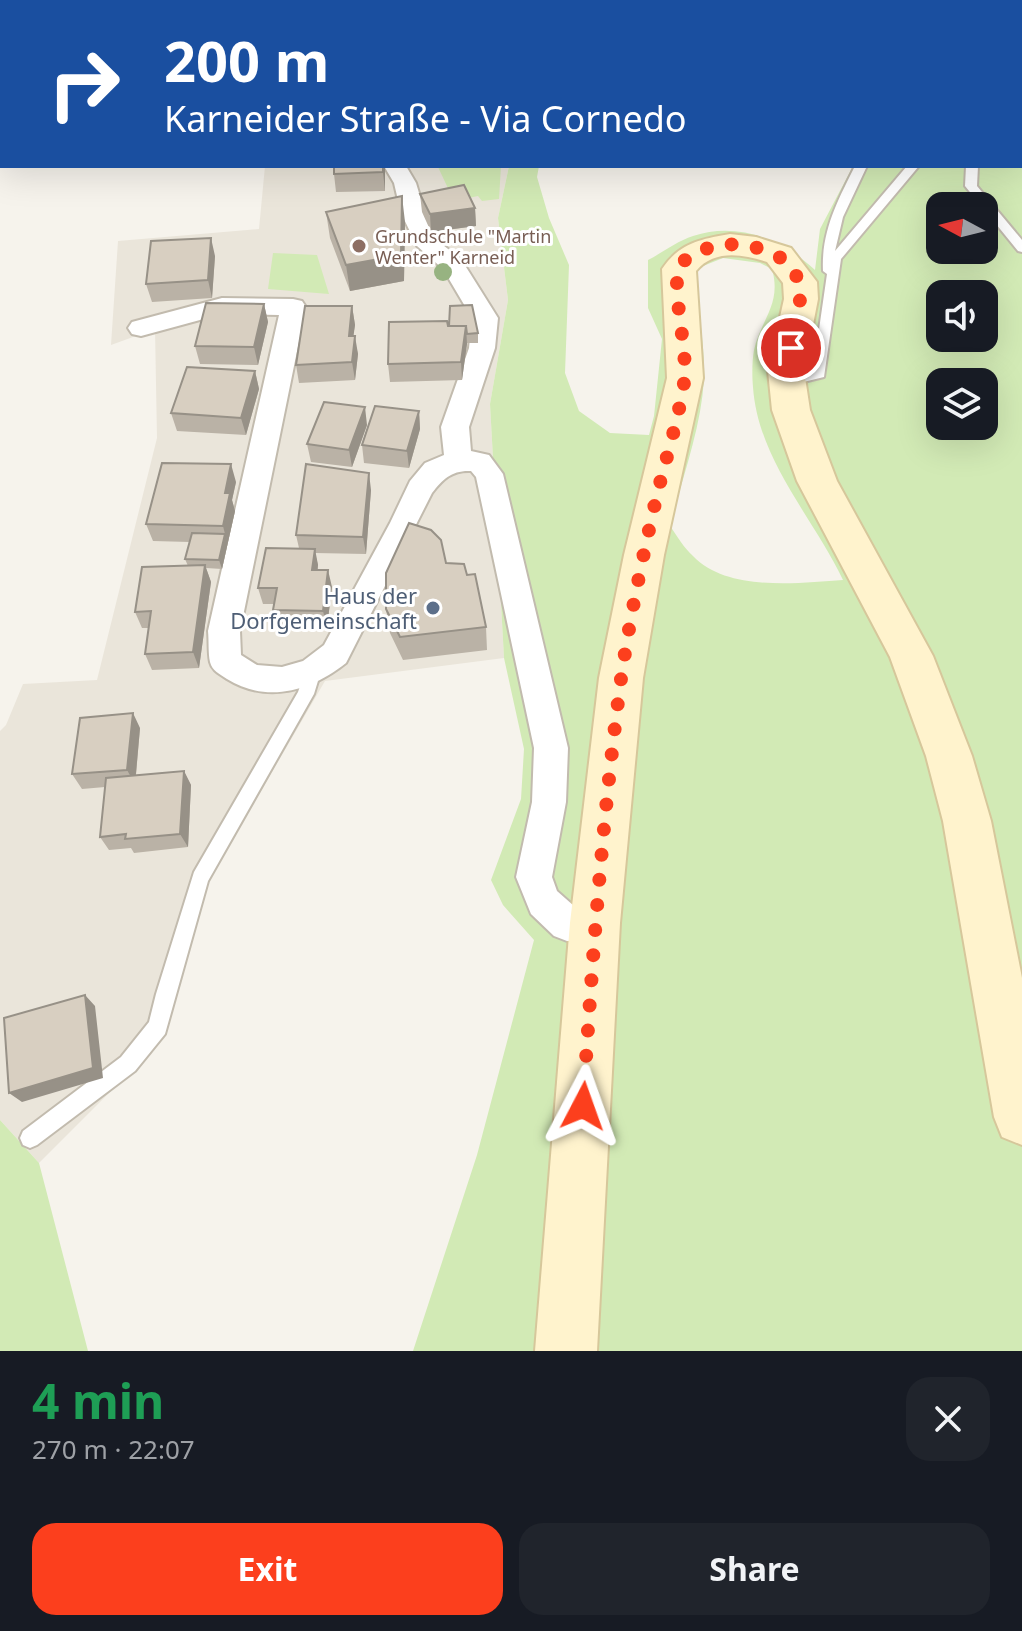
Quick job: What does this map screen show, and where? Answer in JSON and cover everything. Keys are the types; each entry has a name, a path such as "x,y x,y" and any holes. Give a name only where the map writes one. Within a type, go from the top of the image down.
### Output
{"street":[{"path":"396,168 429,246 452,264 485,318 482,348 455,427 458,460"},
{"path":"566,1351 595,923 621,678 644,555 685,378 679,269 690,256 707,248 730,244 756,247 779,255 800,282 801,299 787,381 799,440 911,656 949,756 967,821 1022,1117"},
{"path":"141,328 222,306 293,307 224,631 226,662 252,678 282,680 313,671 335,654 405,523 420,488 435,470 458,460 479,462 489,474 551,748 549,802 534,877 544,902 567,924 595,923"}],"lane":[{"path":"831,289 826,253 830,229 860,168"},
{"path":"787,381 819,374 835,258 911,168"},
{"path":"972,168 971,186 1022,248"},
{"path":"30,1138 128,1064 158,1027 200,878 306,694 313,671"}],"shaded area":[{"path":"265,168 509,168 498,218 508,300 490,404 504,658 325,681 208,882 163,1039 39,1163 0,1120 0,731 6,725 23,684 97,680 157,438 155,329 111,345 118,241 259,229"}],"green space":[{"path":"438,168 501,168 499,199 482,201 478,196 454,201"},
{"path":"509,168 539,168 537,177 549,218 569,265 565,373 579,411 610,433 649,435 654,416 662,339 648,308 648,260 687,238 727,231 743,232 774,242 815,270 820,229 852,168 1022,168 1022,1351 413,1351 477,1155 534,940 503,905 491,880 521,799 524,749 504,658 490,404 508,300 498,218","holes":["723,258 760,263 772,269 774,292 754,350 753,387 757,414 776,464 843,580 764,583 724,575 693,556 670,526 702,398 704,366 696,279 698,268"]},
{"path":"273,253 317,255 329,294 268,289"},
{"path":"0,1120 39,1163 88,1351 0,1351"}],"building":[{"path":"334,168 383,168 383,172 334,174"},
{"path":"464,185 475,208 430,214 420,194"},
{"path":"402,196 401,255 346,265 326,212"},
{"path":"211,238 208,280 146,284 151,241"},
{"path":"206,303 264,304 254,347 195,346"},
{"path":"472,305 478,333 467,334 466,326 449,326 450,306"},
{"path":"305,306 352,306 349,336 355,336 352,362 296,365"},
{"path":"447,321 448,326 466,326 461,362 388,364 389,322"},
{"path":"187,367 255,371 241,418 171,413"},
{"path":"324,402 365,407 349,450 307,444"},
{"path":"375,406 419,411 407,451 362,445"},
{"path":"162,463 231,464 225,493 230,493 223,526 146,524"},
{"path":"306,464 369,473 363,537 296,535"},
{"name":"Haus der Dorfgemeinschaft","path":"409,523 431,530 441,540 446,563 464,564 467,575 475,574 486,627 400,637 386,609 386,573"},
{"path":"192,533 225,534 219,560 185,559"},
{"path":"266,548 315,549 312,570 328,570 323,611 273,610 277,588 258,588"},
{"path":"205,565 193,652 145,654 151,611 135,612 142,567"},
{"path":"133,713 127,770 72,774 80,718"},
{"path":"184,771 180,834 125,839 126,834 100,837 106,778"},
{"path":"85,995 93,1068 9,1093 4,1018"}],"place":[{"name":"Grundschule \"Martin Wenter\" Karneid","path":"359,246"},
{"name":"Haus der Dorfgemeinschaft","path":"433,608"}],"route":[{"path":"583,1106 595,923 621,678 644,555 685,378 679,269 690,256 707,248 730,244 756,247 779,255 800,282 801,299 791,348"}]}
